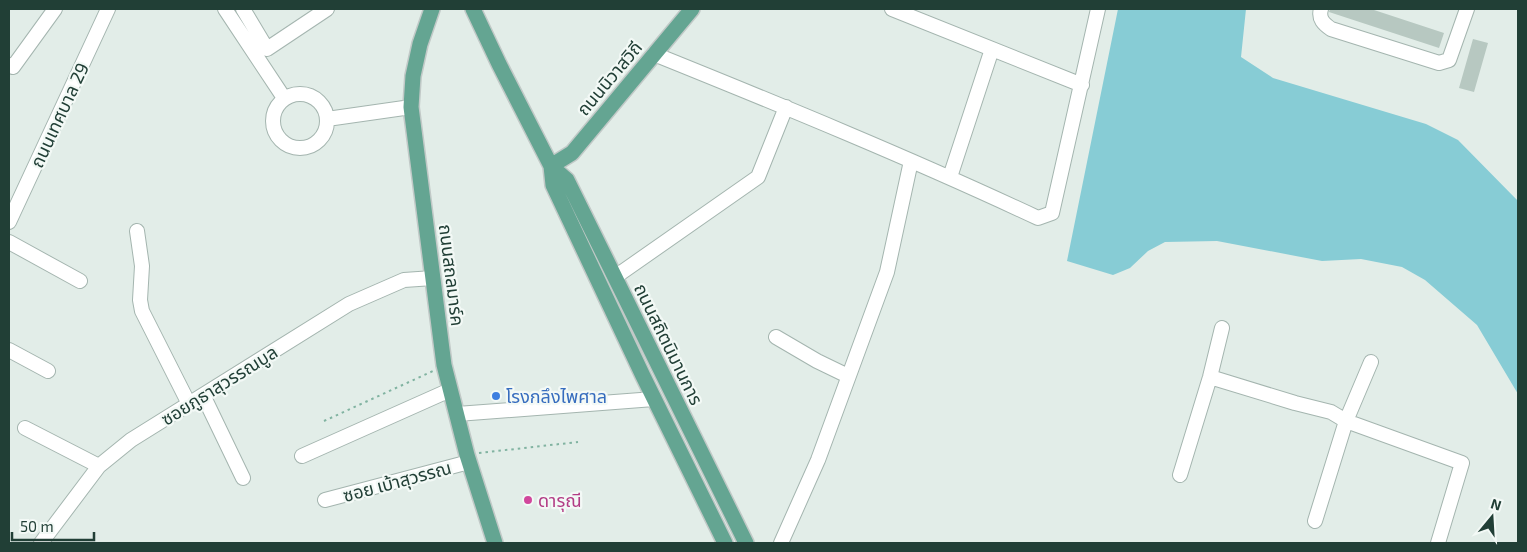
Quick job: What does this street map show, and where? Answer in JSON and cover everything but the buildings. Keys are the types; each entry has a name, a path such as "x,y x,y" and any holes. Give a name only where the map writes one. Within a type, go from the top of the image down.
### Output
{"main road":[{"name":"ถนนสถลมาร์ค","path":"432,9 412,76 411,107 444,365 468,458 495,543"},
{"name":"ถนนสถิตนิมานการ","path":"473,9 551,166 566,180 746,543"},
{"name":"ถนนนิวาสวิถี","path":"551,166 572,153 692,9"},
{"name":"ถนนสถิตนิมานการ","path":"551,166 553,185 654,399 725,543"}],"street":[{"path":"9,65 13,67 55,9"},
{"name":"ถนนเทศบาล 29","path":"9,222 108,9"},
{"path":"225,9 284,98"},
{"path":"243,9 268,49 327,9"},
{"path":"892,9 1082,85"},
{"path":"654,54 786,107 950,177 1038,218 1052,213 1098,9"},
{"path":"1321,9 1320,13 1323,23 1331,29 1439,63 1449,60 1467,9"},
{"path":"950,177 992,49"},
{"path":"301,93 318,99 324,106 328,124 325,133 319,141 311,146 302,148 284,143 278,137 274,129 274,112 284,98 292,94 301,93"},
{"path":"327,119 411,107"},
{"path":"615,277 758,177 786,107"},
{"path":"781,543 818,460 886,272 911,161"},
{"path":"137,231 142,266 140,300 142,311 189,404"},
{"path":"9,242 80,281"},
{"name":"ซอยภูธาสุวรรณบูล","path":"41,543 99,466 131,440 349,304 404,280 433,278"},
{"path":"1180,475 1210,378 1222,328"},
{"path":"776,337 816,361 848,376"},
{"path":"9,350 48,371"},
{"path":"1315,521 1346,421 1371,362"},
{"path":"1210,378 1296,404 1331,412 1346,421 1462,463 1438,543"},
{"path":"302,456 450,390"},
{"path":"203,395 242,478"},
{"path":"457,414 654,399"},
{"path":"25,428 99,466"},
{"name":"ซอย เบ้าสุวรรณ","path":"325,500 468,458"}],"path":[{"path":"324,421 444,365"},
{"path":"468,458 499,450 578,442"}],"water":[{"path":"1118,9 1246,9 1241,57 1273,78 1426,124 1458,140 1518,201 1518,394 1477,325 1425,280 1402,267 1361,259 1322,261 1217,241 1165,242 1148,251 1130,268 1113,275 1067,261"}],"place":[{"name":"โรงกลึงไพศาล","path":"496,396"},
{"name":"ดารุณี","path":"528,500"}]}
